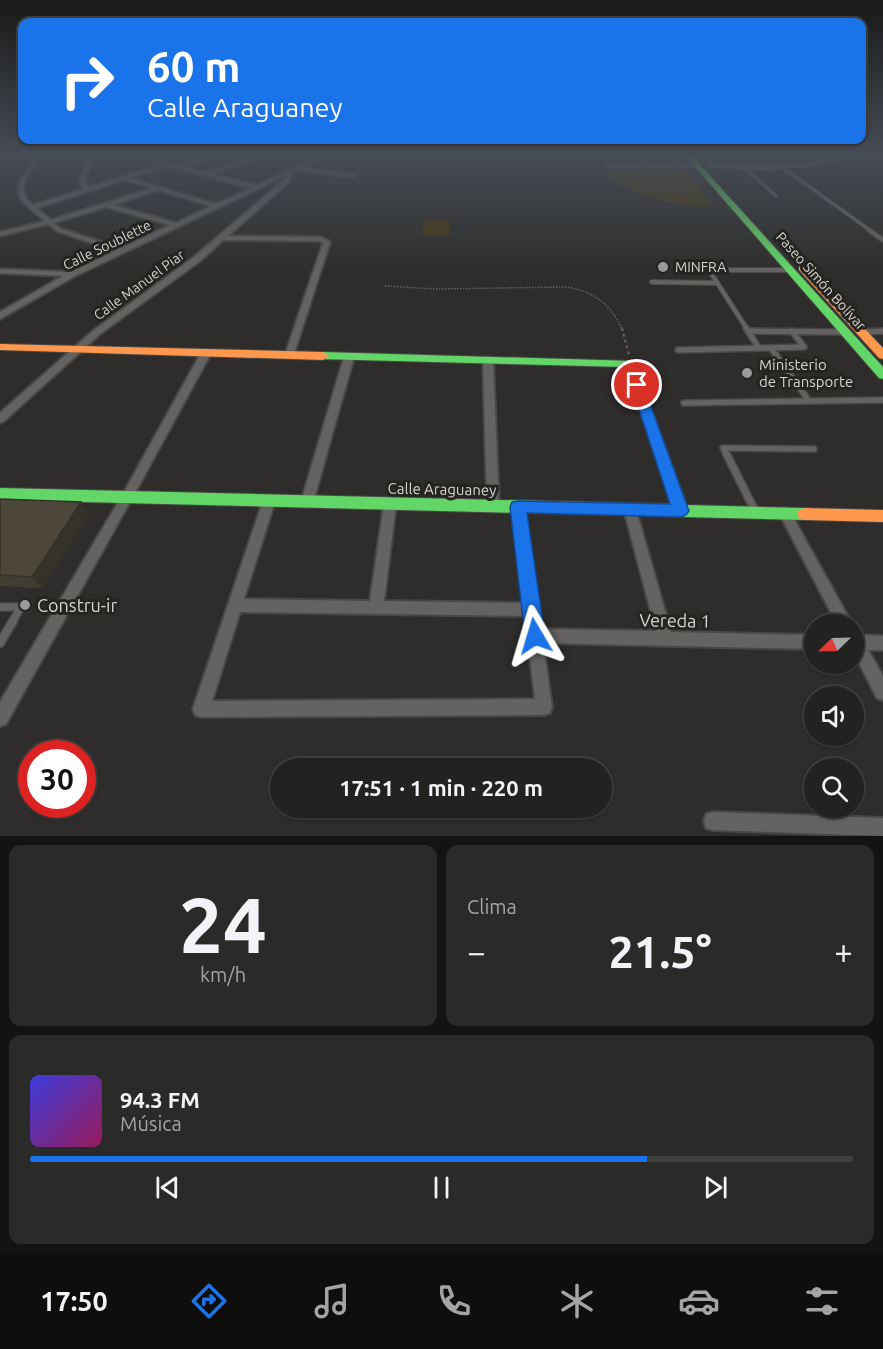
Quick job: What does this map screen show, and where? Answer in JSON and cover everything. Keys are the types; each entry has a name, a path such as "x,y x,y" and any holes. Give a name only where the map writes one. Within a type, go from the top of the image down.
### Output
{"street":[{"path":"21,194 32,207 63,232 122,251"},
{"path":"32,207 74,194"},
{"path":"0,234 49,222 140,194"},
{"path":"174,194 216,206"},
{"name":"Calle Soublette","path":"0,316 72,274 241,194"},
{"name":"Calle Manuel Piar","path":"0,419 120,314 198,259 272,194"},
{"name":"Paseo Simón Bolívar","path":"728,194 789,270 883,375"},
{"name":"Paseo Simón Bolívar","path":"732,194 883,355"},
{"path":"106,205 177,225"},
{"path":"222,238 321,239 327,242 290,355"},
{"path":"0,271 72,274"},
{"path":"844,332 861,332"},
{"path":"0,346 630,364 681,511"},
{"path":"0,718 6,698 127,497 206,353"},
{"path":"307,502 349,357"},
{"path":"488,360 493,506"},
{"name":"Calle Araguaney","path":"0,494 883,516"},
{"path":"269,501 201,709 544,707 518,507"},
{"path":"376,608 390,504"},
{"path":"630,510 666,640"},
{"path":"785,513 840,614"},
{"path":"235,605 532,610"},
{"name":"Vereda 1","path":"535,636 804,642"},
{"path":"864,642 883,643"},
{"path":"864,659 883,693"},
{"path":"713,821 883,827"}],"lane":[{"path":"819,194 883,240"},
{"path":"759,348 709,270 789,270"},
{"path":"652,282 717,283"},
{"path":"748,331 844,332"},
{"path":"678,350 804,347 792,331"},
{"path":"861,332 883,331"},
{"path":"771,348 809,401"},
{"path":"684,403 883,400"},
{"path":"756,513 723,448 814,449"},
{"path":"0,607 21,607 0,643"}],"path":[{"path":"385,285 435,289 566,287 580,289 599,299 621,322 630,364"}],"shaded area":[{"path":"642,194 704,194 713,206 687,206"},
{"path":"424,220 449,220 449,236 422,236"}],"building":[{"path":"0,499 81,502 32,577 0,575"}],"traffic: fast":[{"path":"723,194 883,375"},
{"path":"323,356 630,364 681,511"},
{"path":"0,494 805,514"}],"traffic: slow":[{"path":"802,268 883,355"},
{"path":"0,347 323,356"},
{"path":"805,514 883,516"}],"place":[{"name":"MINFRA","path":"663,267"},
{"name":"Ministerio de Transporte","path":"747,373"},
{"name":"Constru-ir","path":"25,605"}],"route":[{"path":"535,636 518,507 681,511 637,385"}]}
